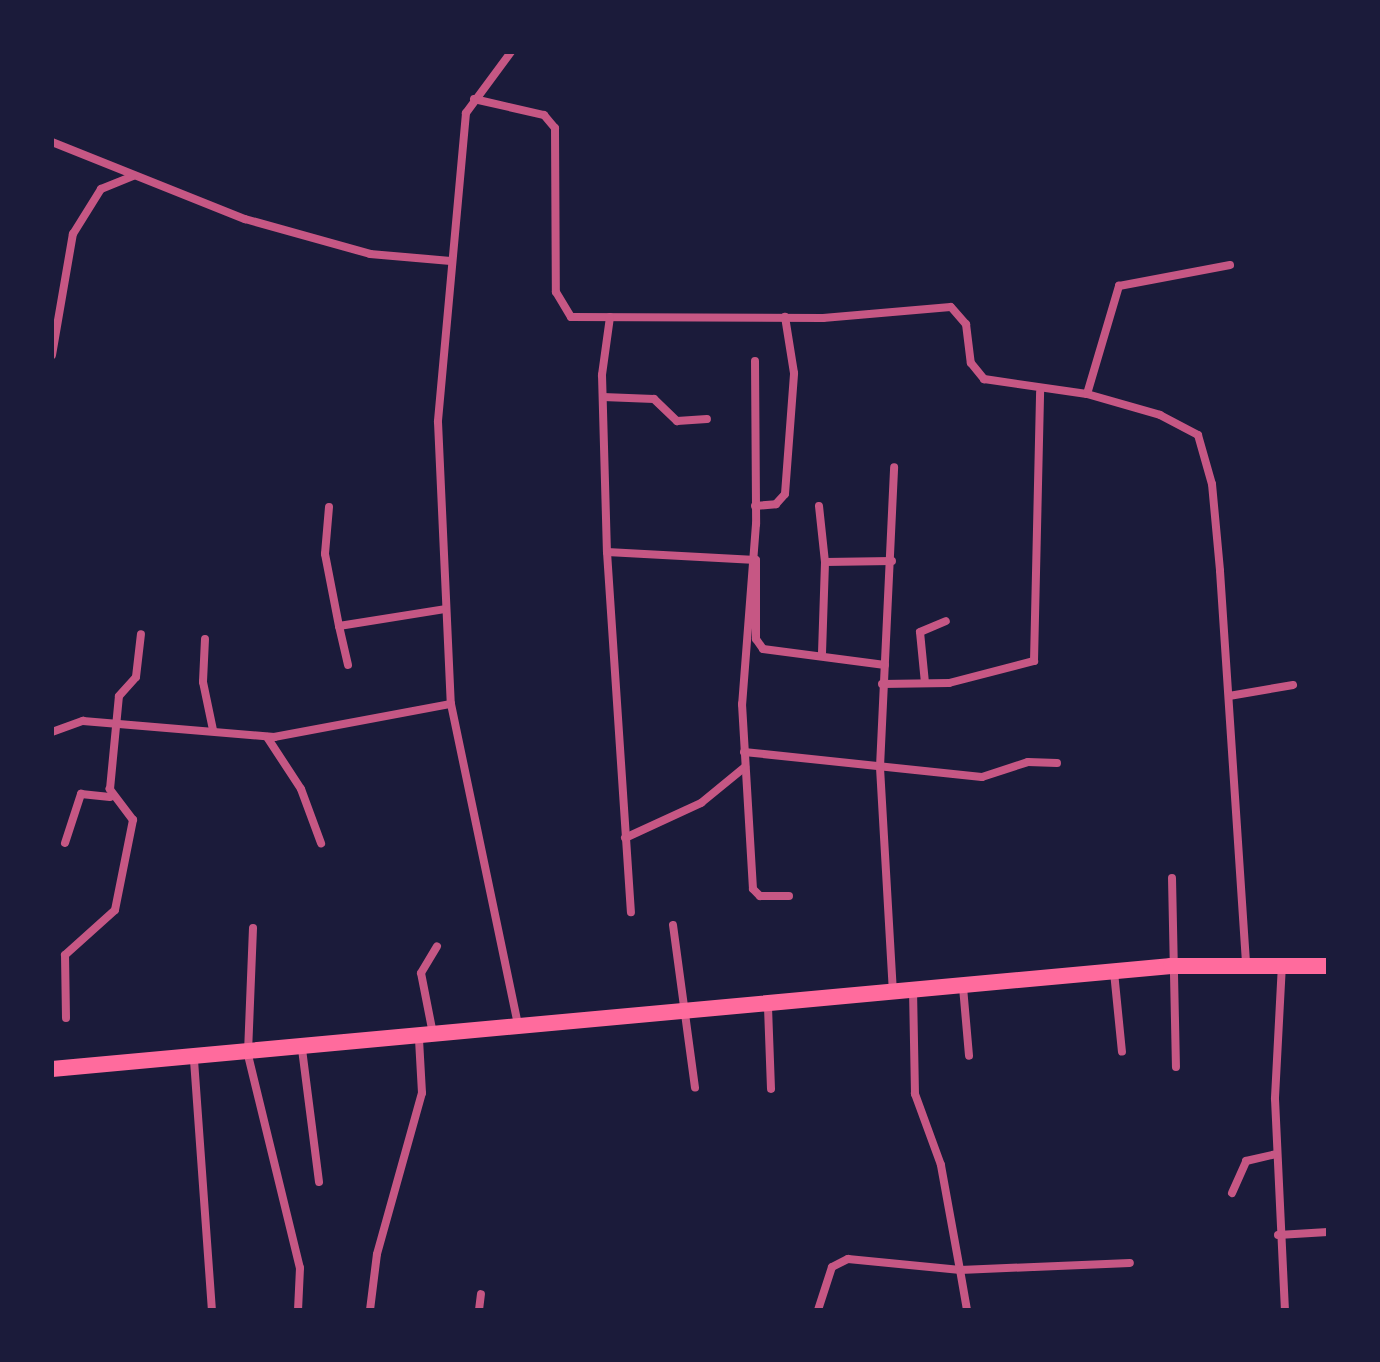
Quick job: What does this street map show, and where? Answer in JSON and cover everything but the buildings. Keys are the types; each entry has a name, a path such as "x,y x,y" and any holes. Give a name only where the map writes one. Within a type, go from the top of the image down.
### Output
{"main road":[{"path":"52,1069 194,1060 690,1015 1171,966 1282,963 1328,966"}],"street":[{"path":"511,52 474,99 460,144 438,422 451,704 519,1030"},
{"path":"474,99 544,115 555,128 556,292 571,317 785,317 951,307 966,324 977,373 1040,392 1087,394 1160,415 1198,435 1212,484 1246,965"},
{"path":"52,142 245,219 370,254 451,261"},
{"path":"52,355 73,234 101,189 135,176"},
{"path":"1087,394 1119,286 1230,265"},
{"path":"610,317 603,397 607,552 631,912"},
{"path":"755,506 776,504 785,494 794,373 785,317"},
{"path":"755,361 755,506 748,559 744,752 753,889 760,896 789,896"},
{"path":"882,684 925,683 1034,661 1040,392"},
{"path":"603,397 654,399 677,421 707,419"},
{"path":"893,994 880,767 894,467"},
{"path":"819,506 825,562 822,653"},
{"path":"329,507 325,554 348,665"},
{"path":"607,552 748,559 759,564 759,644 885,665"},
{"path":"825,562 892,561"},
{"path":"339,626 445,609"},
{"path":"925,683 920,632 946,621"},
{"path":"110,797 122,685 136,677 141,634"},
{"path":"205,639 203,682 213,730"},
{"path":"1229,696 1293,685"},
{"path":"52,732 83,721 267,737 451,704"},
{"path":"267,737 301,789 321,843"},
{"path":"744,752 982,777 1028,762 1057,763"},
{"path":"625,838 701,803 745,767"},
{"path":"65,843 81,794 110,797 133,820 115,910 65,955 66,1018"},
{"path":"1172,878 1171,966 1176,1067"},
{"path":"673,925 690,1015 695,1088"},
{"path":"253,928 248,1055 283,1221 300,1268 298,1310"},
{"path":"370,1310 377,1254 422,1093 427,1039 421,973 437,946"},
{"path":"1282,963 1276,1154 1278,1235 1285,1310"},
{"path":"1114,972 1122,1052"},
{"path":"963,987 969,1056"},
{"path":"913,992 915,1094 941,1165 967,1310"},
{"path":"768,1007 771,1089"},
{"path":"302,1049 319,1182"},
{"path":"194,1060 212,1310"},
{"path":"1232,1193 1246,1161 1276,1154"},
{"path":"1278,1235 1328,1232"},
{"path":"818,1310 832,1267 848,1259 960,1270 1130,1263"},
{"path":"479,1310 481,1294"}]}
